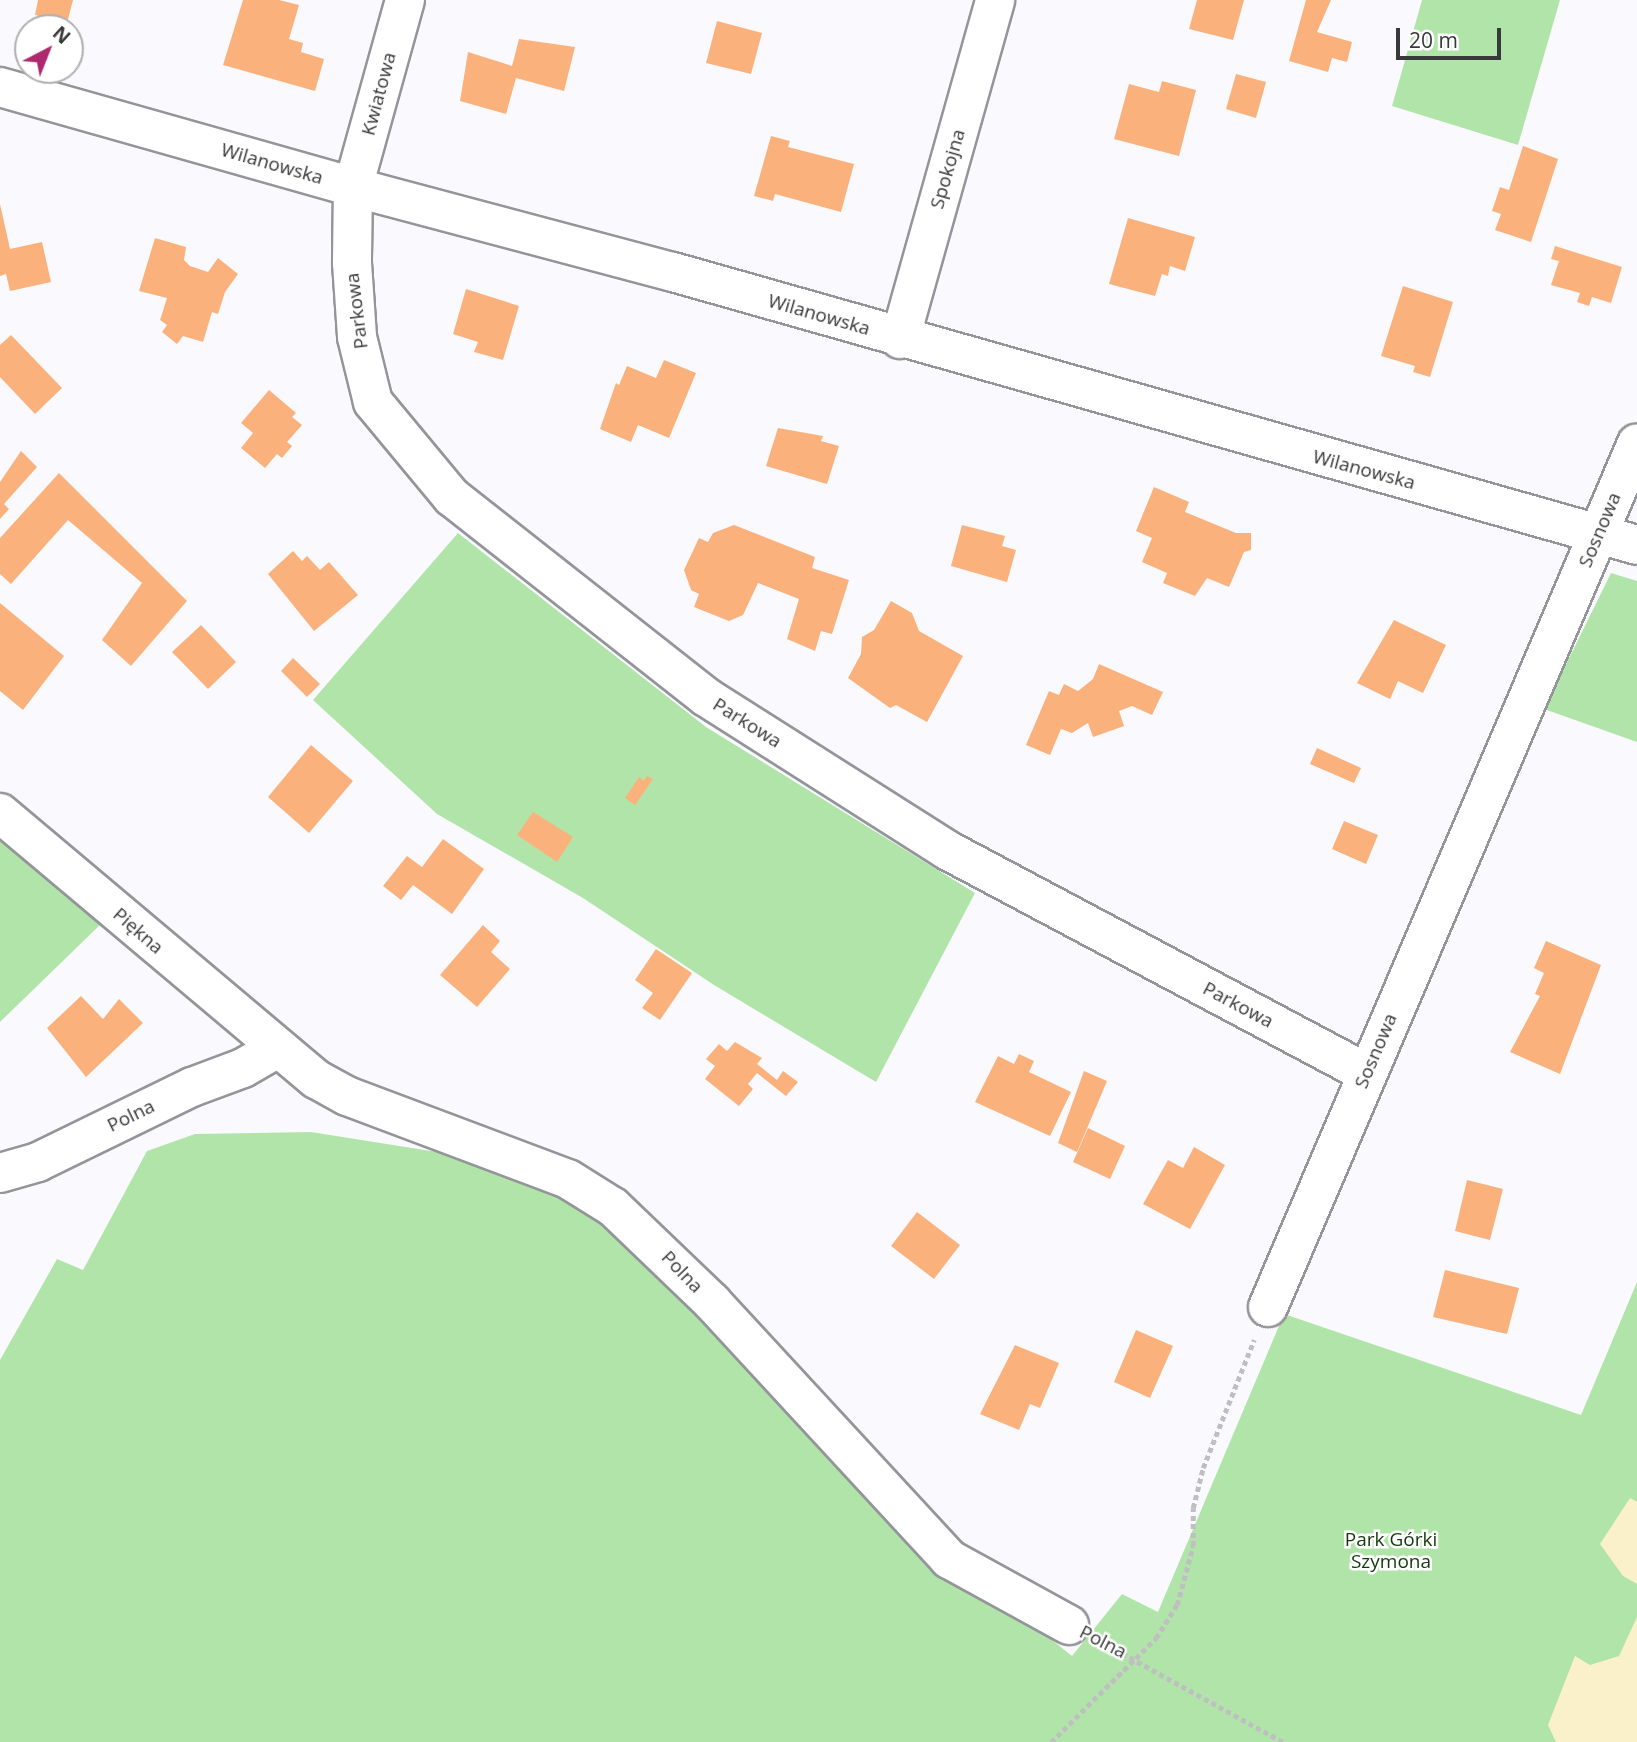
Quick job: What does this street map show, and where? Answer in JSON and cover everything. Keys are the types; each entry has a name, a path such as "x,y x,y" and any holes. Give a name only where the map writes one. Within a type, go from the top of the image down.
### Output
{"street":[{"name":"Kwiatowa","path":"353,187 405,0"},
{"name":"Spokojna","path":"900,339 995,0"},
{"name":"Wilanowska","path":"0,87 353,187 660,268 900,339 1637,545"},
{"name":"Parkowa","path":"353,187 352,262 358,337 373,402 452,497 495,536 706,697 947,850 1366,1073"},
{"name":"Sosnowa","path":"1268,1307 1637,443"},
{"name":"Piękna","path":"0,813 276,1049"},
{"name":"Polna","path":"0,1173 38,1162 192,1087 243,1068 276,1049 347,1096 496,1149 568,1179 613,1207 712,1302 949,1559 1069,1625"}],"path":[{"path":"1051,1742 1156,1638 1177,1605 1193,1546 1193,1508 1203,1468 1268,1307"},
{"name":"Polna","path":"1069,1625 1283,1742"}],"green space":[{"path":"1422,0 1560,0 1518,145 1392,106"},
{"path":"458,533 706,727 975,893 876,1082 714,985 583,898 437,814 313,700"},
{"path":"1611,573 1637,581 1637,742 1544,709"},
{"path":"0,839 103,922 0,1022"},
{"name":"Park Górki Szymona","path":"311,1132 500,1162 623,1233 782,1401 831,1463 1072,1656 1122,1594 1158,1612 1284,1314 1581,1415 1637,1282 1637,1742 0,1742 0,1360 57,1259 83,1270 147,1151 195,1134"}],"sand":[{"path":"1630,1498 1637,1502 1637,1584 1623,1576 1600,1544"},
{"path":"1637,1617 1637,1742 1556,1742 1548,1725 1575,1656 1590,1665 1619,1656"}],"building":[{"path":"38,0 73,0 69,14 35,14"},
{"path":"243,0 279,0 299,5 289,39 303,43 301,52 324,59 315,91 223,65"},
{"path":"1197,0 1244,0 1233,40 1189,29"},
{"path":"1306,0 1331,0 1317,32 1352,42 1347,62 1332,58 1328,72 1289,61"},
{"path":"717,21 762,33 751,74 706,63"},
{"path":"519,39 575,47 564,91 516,78 506,114 460,101 468,52 512,66"},
{"path":"1236,74 1266,82 1256,118 1226,109"},
{"path":"1162,81 1196,90 1179,156 1114,139 1129,84 1159,92"},
{"path":"771,136 790,141 788,147 854,164 841,212 775,194 773,201 754,196"},
{"path":"1523,146 1558,159 1531,242 1495,230 1501,214 1492,211 1500,187 1509,190"},
{"path":"0,204 10,249 42,242 51,282 10,291 6,274 0,276"},
{"path":"1128,218 1195,237 1185,271 1170,266 1168,276 1162,274 1155,296 1109,284"},
{"path":"155,238 186,247 184,260 190,266 208,272 218,258 238,274 225,292 218,314 212,312 203,342 183,336 177,344 162,332 167,325 160,320 167,298 139,291"},
{"path":"1555,246 1622,267 1611,303 1592,297 1589,306 1577,302 1580,293 1551,285 1559,261 1551,259"},
{"path":"1403,286 1453,302 1430,377 1413,372 1415,366 1381,356"},
{"path":"466,289 519,306 503,360 474,352 478,342 453,334"},
{"path":"11,335 62,388 35,414 0,377 0,345"},
{"path":"664,360 696,373 669,438 638,425 631,442 600,429 616,383 619,385 627,366 656,378"},
{"path":"269,390 296,413 292,417 302,425 287,442 292,446 282,458 277,454 265,468 241,448 253,433 241,423"},
{"path":"778,428 823,436 821,441 839,446 827,484 766,466"},
{"path":"21,451 37,467 4,504 9,509 0,519 0,482"},
{"path":"59,473 187,601 131,666 102,640 142,583 68,520 11,584 0,574 0,538"},
{"path":"1154,487 1189,502 1185,512 1236,533 1251,533 1251,550 1244,552 1229,587 1207,578 1195,596 1163,583 1167,573 1142,562 1152,538 1136,531"},
{"path":"734,525 815,557 812,568 849,580 832,634 821,631 815,651 787,639 799,599 758,583 743,615 729,621 694,607 699,594 691,590 684,570 699,538 708,542 713,533"},
{"path":"962,525 1005,536 1002,546 1016,550 1007,582 951,566"},
{"path":"293,551 302,561 307,556 320,570 329,562 358,595 314,631 268,574"},
{"path":"891,601 912,613 919,631 963,656 927,722 896,705 890,708 848,678 861,654 862,637 874,630"},
{"path":"0,603 64,656 23,710 0,691"},
{"path":"1394,620 1446,645 1423,693 1398,681 1390,699 1357,683"},
{"path":"201,625 236,662 208,689 172,652"},
{"path":"293,658 320,684 307,697 281,671"},
{"path":"1099,664 1163,692 1152,715 1132,706 1119,711 1124,726 1093,737 1088,723 1072,733 1061,729 1050,755 1026,745 1049,691 1059,695 1064,684 1078,691 1093,679"},
{"path":"311,745 353,781 309,833 268,797"},
{"path":"1317,748 1361,768 1354,783 1310,764"},
{"path":"647,776 653,779 635,805 625,798 639,777 644,781"},
{"path":"533,812 573,837 557,862 517,835"},
{"path":"1344,821 1378,835 1366,864 1332,849"},
{"path":"443,839 484,869 452,914 413,885 401,900 383,886 407,856 422,867"},
{"path":"483,925 500,941 491,952 510,969 477,1007 440,975"},
{"path":"1546,941 1601,965 1560,1074 1510,1052 1540,996 1535,994 1544,973 1534,968"},
{"path":"656,949 692,973 660,1020 642,1008 653,993 635,980"},
{"path":"81,996 103,1019 119,999 143,1023 86,1077 47,1028"},
{"path":"735,1042 762,1058 757,1064 777,1080 783,1071 798,1082 786,1096 757,1073 748,1084 753,1089 739,1106 705,1079 715,1066 706,1059 719,1044 727,1051"},
{"path":"1019,1054 1034,1061 1029,1072 1071,1092 1050,1136 975,1102 998,1056 1014,1064"},
{"path":"1084,1071 1107,1081 1077,1152 1058,1143"},
{"path":"1088,1128 1125,1146 1110,1179 1073,1162"},
{"path":"1194,1147 1225,1165 1190,1229 1143,1204 1168,1160 1183,1168"},
{"path":"1467,1180 1503,1189 1490,1240 1455,1231"},
{"path":"917,1212 960,1245 934,1279 891,1246"},
{"path":"1445,1270 1519,1288 1507,1334 1433,1317"},
{"path":"1136,1330 1173,1346 1150,1398 1114,1382"},
{"path":"1015,1345 1059,1363 1040,1408 1030,1404 1019,1430 980,1414"}]}
